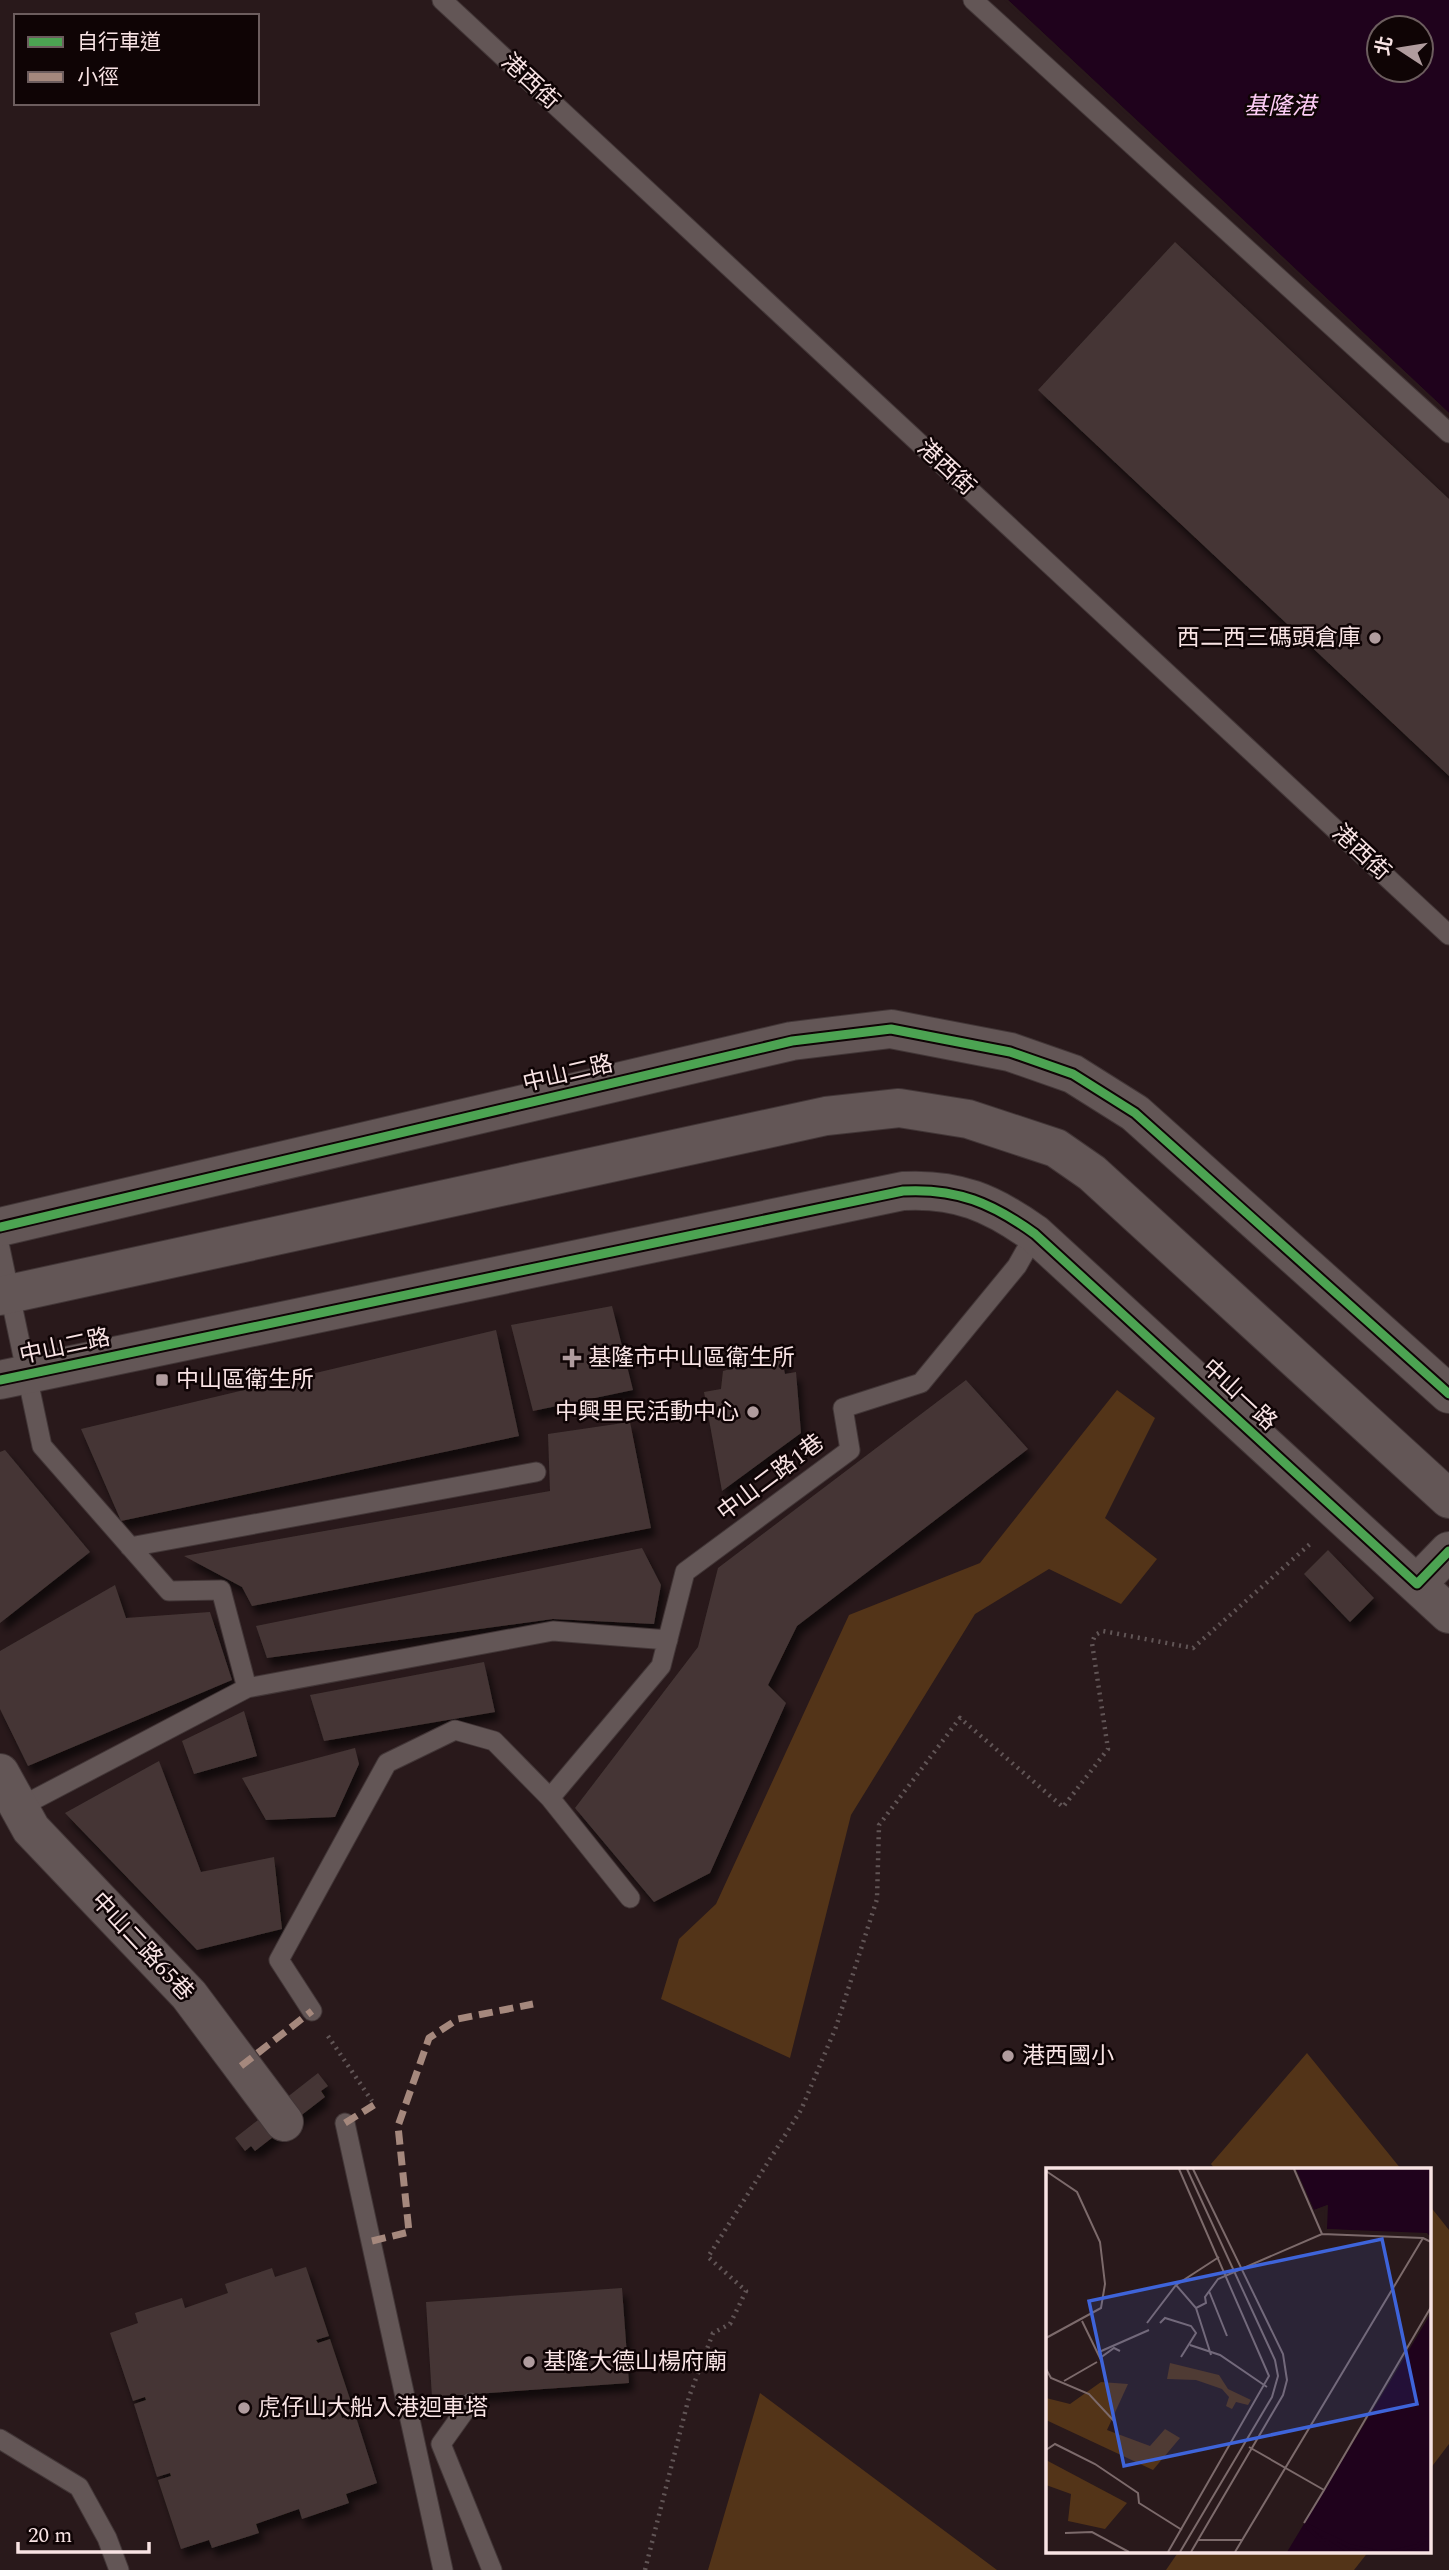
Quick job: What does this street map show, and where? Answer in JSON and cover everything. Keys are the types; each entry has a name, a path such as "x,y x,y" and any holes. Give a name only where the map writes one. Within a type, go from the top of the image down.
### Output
{"street":[{"name":"中山二路","path":"0,1227 792,1041 891,1028 1010,1052 1073,1074 1135,1113 1449,1394"},
{"path":"4,1294 826,1116 899,1108 968,1119 1056,1148 1092,1173 1449,1499"},
{"name":"中山二路","path":"13,1378 903,1191 948,1192 978,1200 1009,1215 1035,1234"},
{"name":"中山一路","path":"1035,1234 1449,1614"},
{"path":"1417,1584 1449,1551"},
{"name":"中山二路65巷","path":"0,1773 31,1829 189,1995 284,2122"}],"lane":[{"name":"港西街","path":"442,0 1449,935"},
{"path":"973,0 1449,433"},
{"name":"中山二路1巷","path":"550,1798 661,1666 685,1572 850,1450 843,1408 920,1383 1017,1266 1035,1234"},
{"path":"0,1248 13,1378 42,1446 169,1591 220,1590 247,1688"},
{"path":"130,1547 536,1472"},
{"path":"18,1808 247,1688 553,1632 668,1640"},
{"path":"312,2011 279,1960 387,1763 455,1730 494,1741 550,1798 630,1898"},
{"path":"345,2123 443,2570"},
{"path":"471,2402 441,2445 492,2570"},
{"path":"0,2439 79,2487 107,2538 119,2570"}],"path":[{"path":"645,2570 694,2384 713,2333 730,2324 746,2291 708,2258 801,2110 836,2027 877,1899 879,1825 960,1718 1063,1807 1108,1749 1092,1643 1094,1635 1103,1631 1193,1648 1341,1516"},
{"path":"312,2011 374,2105"}],"shaded area":[{"path":"1117,1390 1155,1418 1105,1518 1157,1559 1121,1604 1049,1569 975,1614 851,1815 790,2058 661,1999 679,1939 716,1904 849,1615 980,1563"},
{"path":"1307,2053 1400,2168 1214,2168 1211,2164"},
{"path":"1432,2209 1449,2230 1449,2444 1432,2466"},
{"path":"760,2393 997,2570 708,2570"},
{"path":"1178,2552 1368,2552 1354,2570 1166,2570"}],"water":[{"name":"基隆港","path":"1008,0 1449,0 1449,413"}],"pier":[{"path":"1004,0 1008,0 1202,181 1449,413 1449,416"}],"building":[{"name":"西二西三碼頭倉庫","path":"1175,242 1449,499 1449,776 1038,390"},
{"name":"基隆市中山區衛生所","path":"612,1306 633,1390 533,1411 511,1325"},
{"path":"496,1330 519,1436 121,1521 81,1429"},
{"name":"中興里民活動中心","path":"781,1355 785,1374 796,1372 801,1433 722,1491 704,1392 721,1389 723,1371"},
{"path":"966,1380 1028,1449 797,1626 768,1685 786,1703 710,1873 654,1902 575,1808 698,1647 718,1568"},
{"path":"630,1422 651,1528 252,1606 242,1587 184,1556 550,1491 548,1434"},
{"path":"5,1450 90,1552 0,1623 0,1452"},
{"path":"642,1548 661,1585 654,1624 553,1619 267,1658 256,1626"},
{"path":"1328,1550 1374,1598 1350,1622 1304,1574"},
{"path":"115,1585 126,1618 210,1612 232,1680 28,1766 0,1709 0,1651"},
{"path":"484,1662 495,1712 324,1741 310,1695"},
{"path":"244,1711 257,1756 194,1774 182,1741"},
{"path":"355,1748 359,1764 335,1817 266,1820 242,1778"},
{"path":"159,1761 201,1872 274,1857 282,1929 197,1950 65,1813"},
{"path":"318,2073 328,2086 321,2091 325,2097 255,2151 251,2146 245,2151 235,2138"},
{"name":"虎仔山大船入港迴車塔","path":"306,2267 329,2336 316,2340 318,2343 330,2339 354,2411 341,2415 342,2418 355,2414 377,2483 346,2494 349,2503 302,2519 299,2509 256,2524 259,2533 212,2548 209,2540 181,2549 158,2480 171,2476 170,2473 157,2477 134,2404 146,2400 145,2397 133,2401 110,2333 138,2323 135,2313 182,2298 185,2308 228,2293 225,2284 272,2268 275,2277"},
{"name":"基隆大德山楊府廟","path":"622,2288 629,2383 432,2397 426,2302"}],"marked path":[{"path":"372,2241 409,2232 398,2126 429,2038 458,2019 533,2004"},
{"path":"241,2066 312,2011"},
{"path":"345,2123 374,2105"}],"cycle path":[{"path":"0,1227 792,1041 891,1029 1010,1052 1073,1074 1135,1113 1449,1394"},
{"path":"0,1380 903,1191 940,1192 989,1206 1035,1234 1417,1584 1449,1551"}],"place":[{"name":"西二西三碼頭倉庫","path":"1375,638"},
{"name":"基隆市中山區衛生所","path":"572,1358"},
{"name":"中山區衛生所","path":"162,1380"},
{"name":"中興里民活動中心","path":"753,1412"},
{"name":"港西國小","path":"1008,2056"},
{"name":"基隆大德山楊府廟","path":"529,2362"},
{"name":"虎仔山大船入港迴車塔","path":"244,2408"}]}
